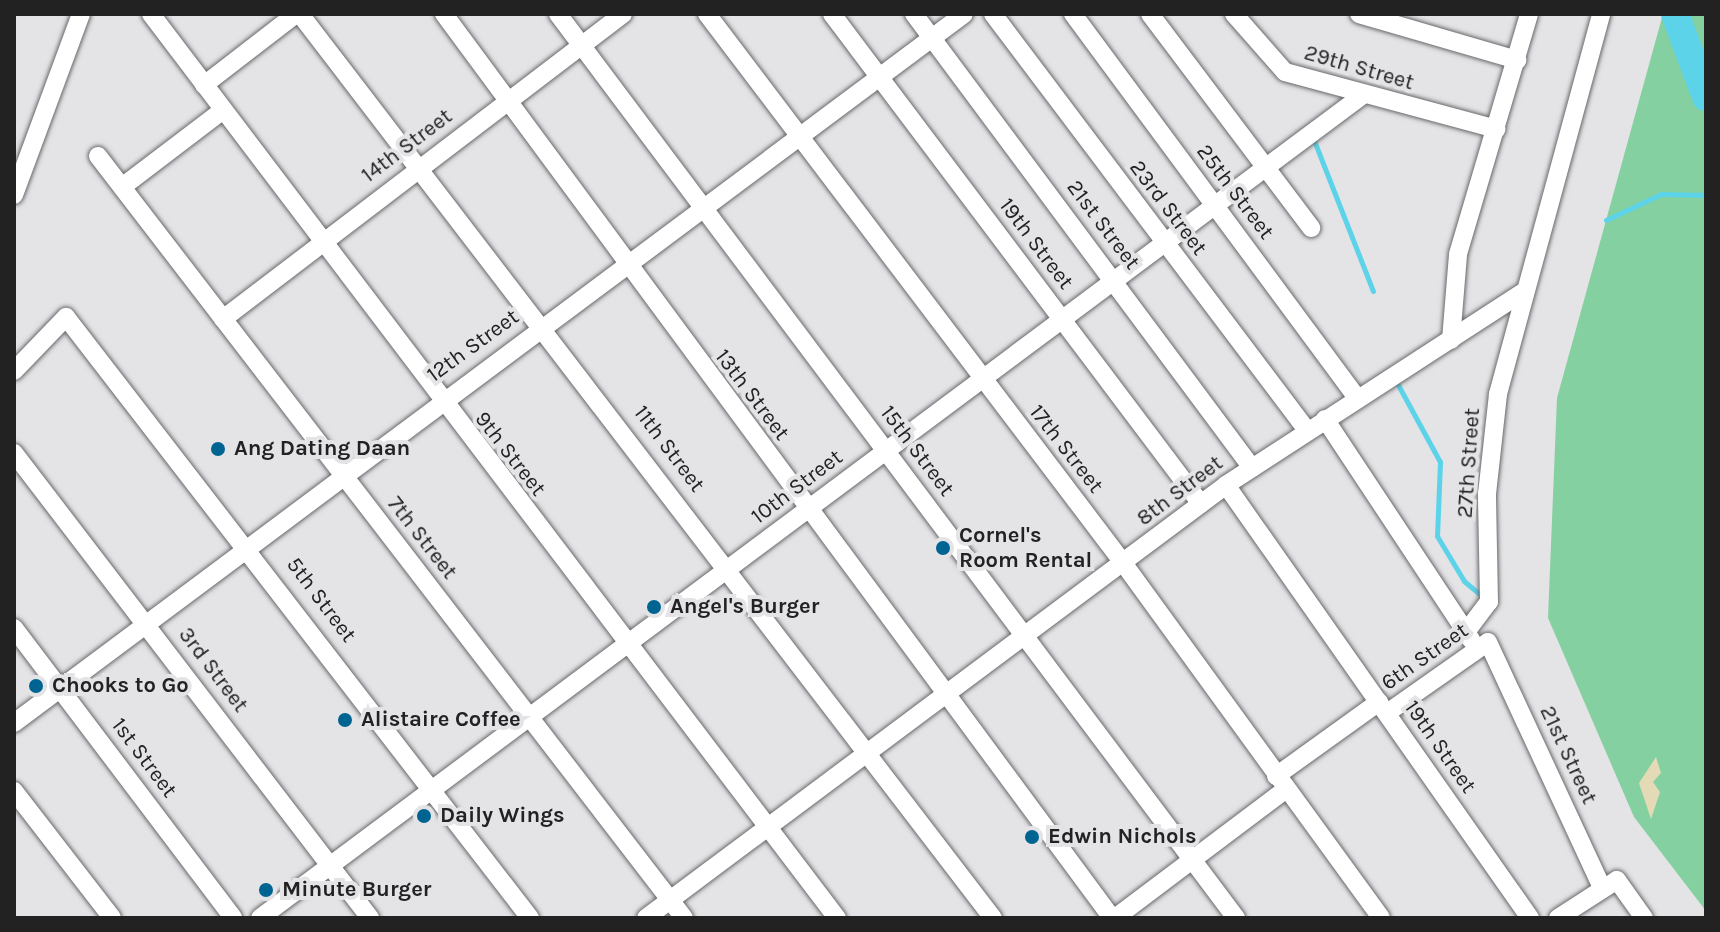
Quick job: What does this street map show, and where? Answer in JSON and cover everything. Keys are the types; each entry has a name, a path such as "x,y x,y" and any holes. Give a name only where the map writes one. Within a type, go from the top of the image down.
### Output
{"street":[{"path":"14,195 81,14"},
{"name":"9th Street","path":"151,14 325,238 439,400 837,918"},
{"path":"204,85 298,14"},
{"name":"11th Street","path":"298,14 420,166 730,568 993,918"},
{"name":"13th Street","path":"444,14 504,102 1114,918"},
{"name":"15th Street","path":"558,14 706,206 1236,918"},
{"name":"14th Street","path":"223,319 325,238 623,14"},
{"name":"17th Street","path":"707,14 798,138 1124,564 1381,918"},
{"name":"19th Street","path":"832,14 1201,504"},
{"name":"21st Street","path":"914,14 1252,468"},
{"name":"12th Street","path":"14,723 439,400 626,266 964,14"},
{"name":"23rd Street","path":"993,14 1306,429"},
{"name":"25th Street","path":"1073,14 1358,399"},
{"path":"1150,14 1311,228"},
{"name":"29th Street","path":"1234,14 1273,66 1363,95 1496,129"},
{"path":"1359,14 1517,60"},
{"path":"1451,340 1458,254 1529,14"},
{"path":"1525,291 1601,14"},
{"name":"10th Street","path":"260,918 1363,95"},
{"path":"122,187 223,110"},
{"name":"7th Street","path":"98,156 684,918"},
{"name":"8th Street","path":"646,918 1226,485 1306,429 1525,291"},
{"name":"27th Street","path":"1477,641 1489,602 1487,494 1498,394 1525,291"},
{"name":"5th Street","path":"14,371 66,317 249,546 530,918"},
{"name":"21st Street","path":"1325,419 1477,641 1601,885"},
{"name":"3rd Street","path":"14,453 148,622 370,918"},
{"name":"19th Street","path":"1226,485 1530,918"},
{"name":"1st Street","path":"14,628 233,918"},
{"name":"6th Street","path":"1114,918 1193,859 1281,783 1477,641"},
{"path":"14,791 112,918"},
{"path":"1558,918 1601,885 1621,882 1644,918"}],"green space":[{"path":"1663,14 1706,14 1706,911 1634,817 1548,618 1557,398"}],"sand":[{"path":"1656,757 1661,773 1653,782 1660,792 1651,819 1639,783"}],"waterway":[{"path":"1675,14 1706,97"},
{"path":"1315,143 1373,291"},
{"path":"1606,220 1661,194 1706,195"},
{"path":"1397,383 1440,462 1437,536 1464,581 1483,597"}],"place":[{"name":"Ang Dating Daan","path":"218,449"},
{"name":"Cornel's Room Rental","path":"943,548"},
{"name":"Angel's Burger","path":"654,607"},
{"name":"Chooks to Go","path":"36,686"},
{"name":"Alistaire Coffee","path":"345,720"},
{"name":"Daily Wings","path":"424,816"},
{"name":"Edwin Nichols","path":"1032,837"},
{"name":"Minute Burger","path":"266,890"}]}
